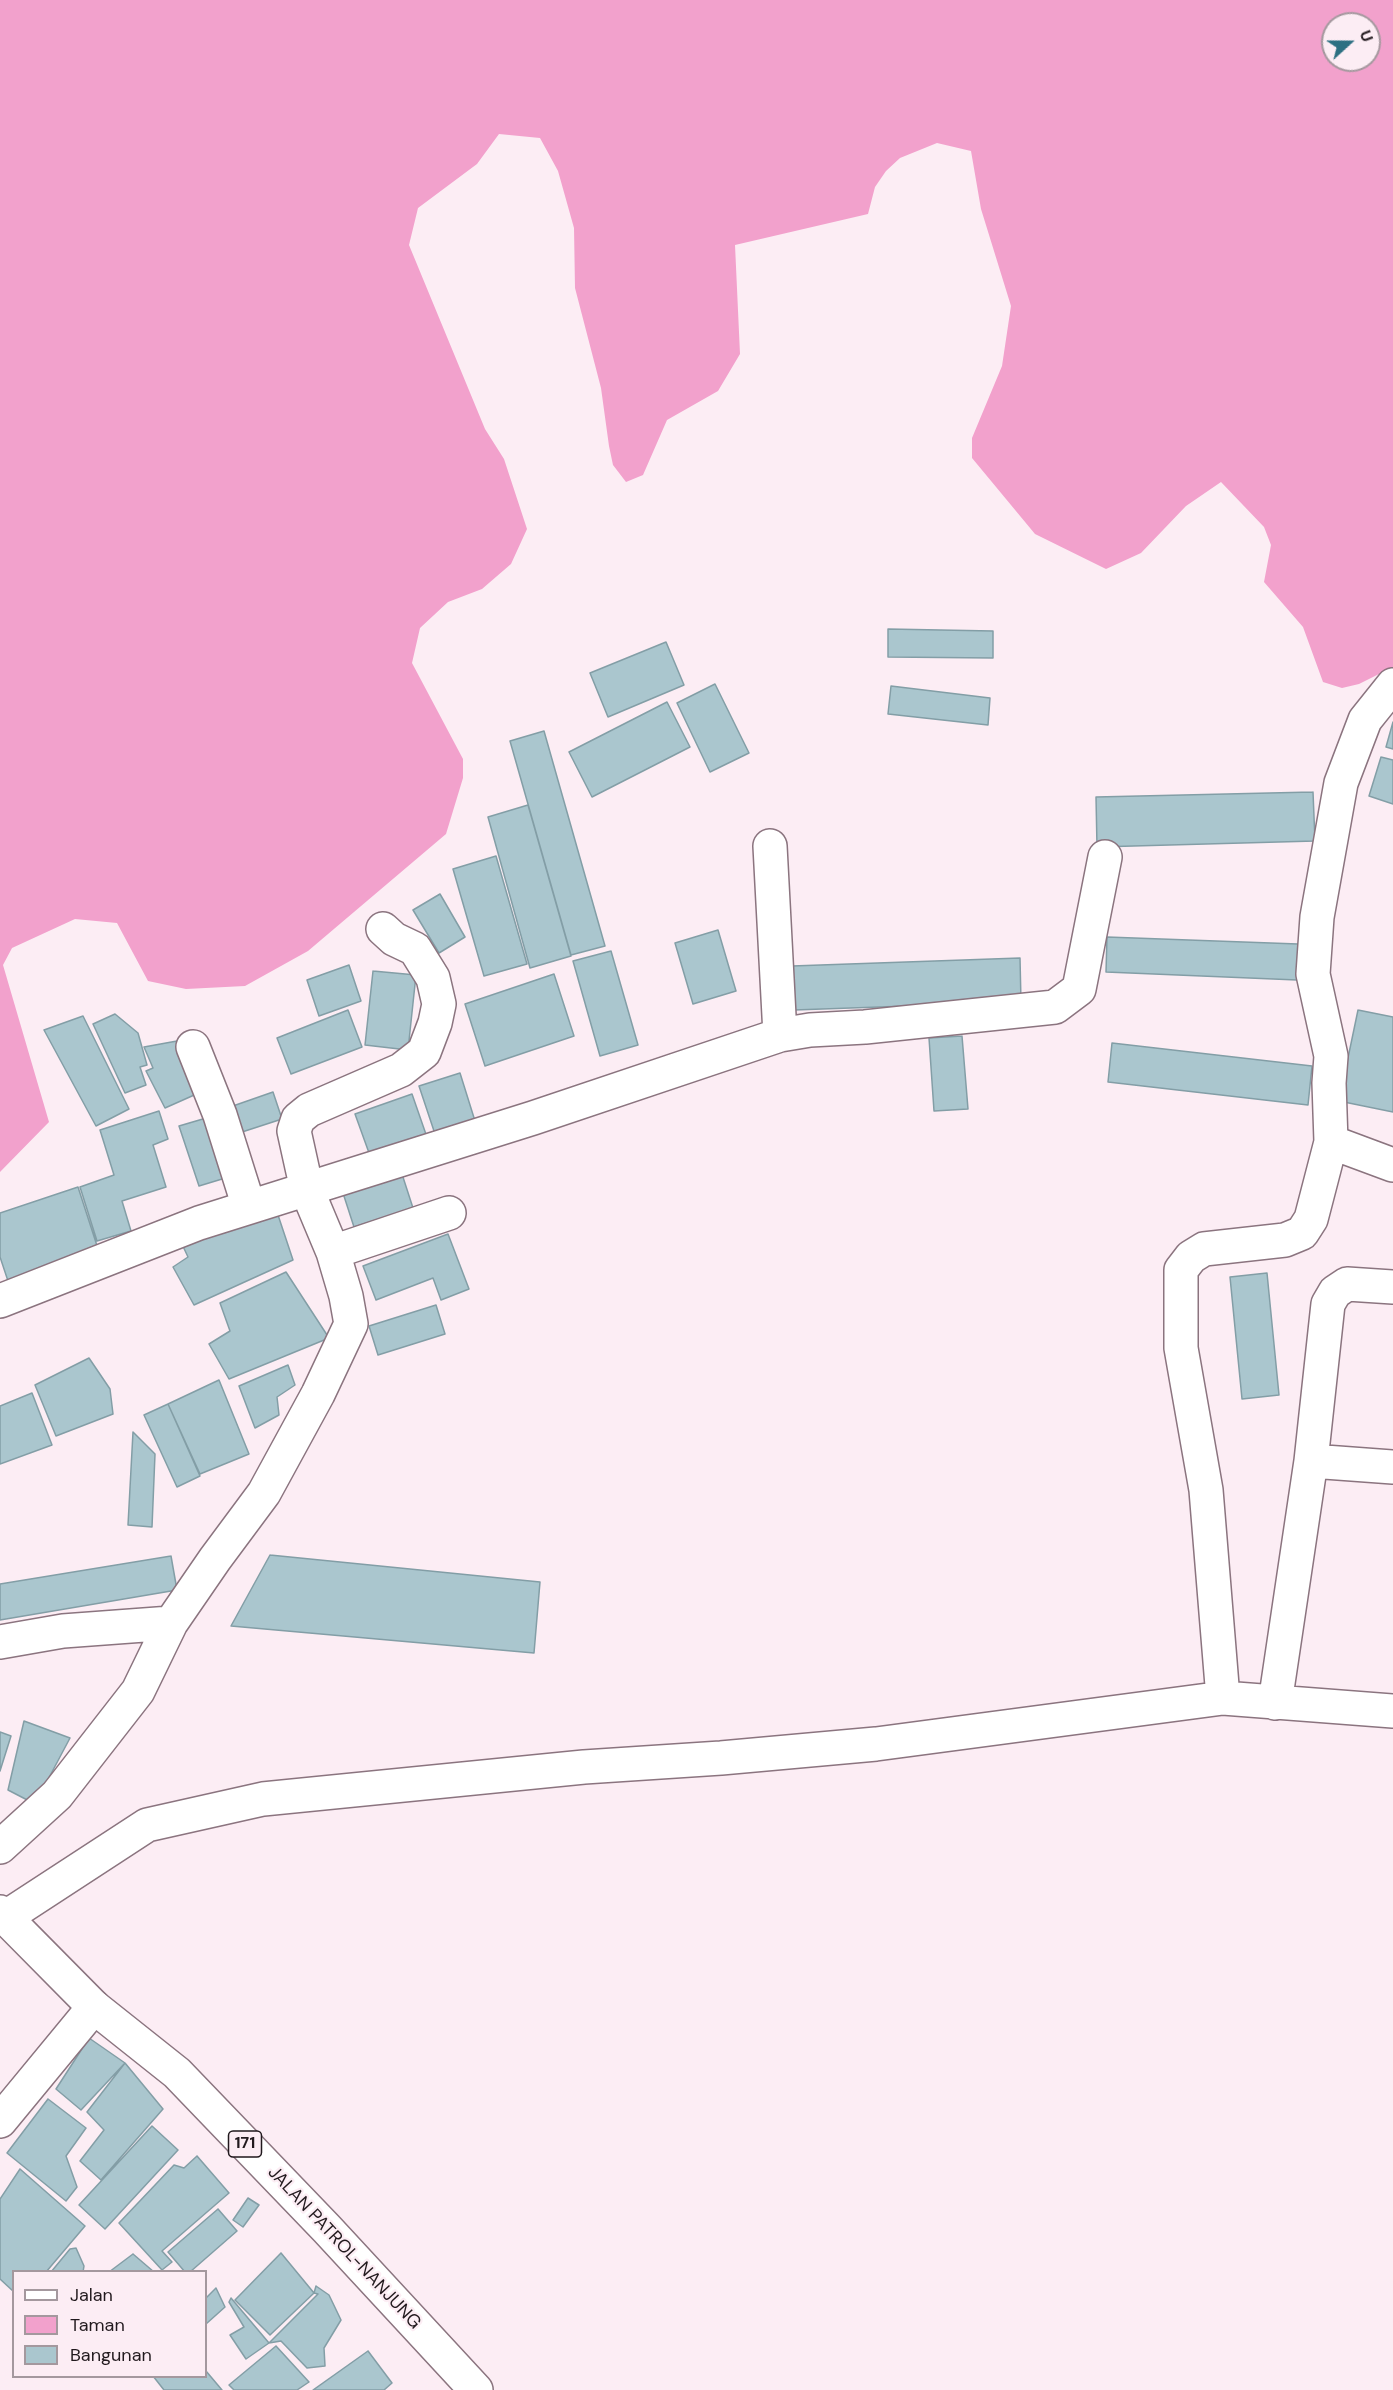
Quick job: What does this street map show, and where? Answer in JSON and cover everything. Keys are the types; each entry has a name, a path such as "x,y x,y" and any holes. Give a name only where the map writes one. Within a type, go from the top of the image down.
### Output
{"street":[{"path":"1223,1698 1206,1490 1181,1348 1181,1270 1191,1257 1204,1249 1285,1240 1302,1233 1311,1219 1331,1142 1329,1083 1331,1056 1313,974 1317,917 1341,783 1365,720 1393,685"},
{"path":"770,846 780,1035"},
{"path":"0,1301 199,1223 307,1190 780,1035 810,1030 865,1027 1054,1007 1079,989 1105,857"},
{"path":"0,1847 57,1795 138,1691 171,1623 214,1559 264,1493 351,1324 346,1296 333,1252 307,1190 294,1131 298,1119 309,1110 400,1070 424,1052 435,1023 439,1004 433,978 415,949 394,939 383,929"},
{"path":"194,1047 220,1115 249,1207"},
{"path":"1331,1142 1393,1165"},
{"path":"333,1252 449,1213"},
{"path":"1275,1703 1311,1461 1328,1304 1335,1292 1347,1284 1393,1287"},
{"path":"1311,1461 1393,1467"},
{"path":"0,1642 63,1632 171,1623"},
{"path":"3,1914 147,1825 263,1799 584,1767 876,1744 1223,1698 1393,1711"},
{"name":"JALAN PATROL-NANJUNG","path":"3,1914 94,2007 177,2073 335,2237 476,2390"},
{"path":"0,2121 94,2007"}],"green space":[{"path":"0,0 1393,0 1393,667 1359,684 1342,688 1323,682 1303,627 1264,582 1271,545 1264,527 1221,482 1186,506 1141,553 1106,569 1035,534 972,458 972,438 1002,366 1011,306 981,209 971,151 937,143 900,158 886,171 875,187 868,214 735,245 740,354 718,391 667,420 643,475 626,482 613,465 601,388 575,288 574,228 558,171 540,138 499,134 477,164 418,208 409,245 485,429 504,459 527,529 511,564 482,589 448,602 420,628 412,663 463,759 463,778 446,834 308,951 245,986 186,989 148,981 117,923 75,919 12,948 3,965 49,1122 0,1172"}],"building":[{"path":"888,629 993,631 993,658 888,657"},
{"path":"666,642 684,685 608,717 590,673"},
{"path":"715,684 749,753 710,772 677,703"},
{"path":"891,686 990,698 988,725 888,714"},
{"path":"667,702 690,747 592,797 569,752"},
{"path":"1393,722 1393,749 1386,747"},
{"path":"544,731 605,946 571,955 510,741"},
{"path":"1381,757 1393,760 1393,804 1369,796"},
{"path":"1313,792 1315,841 1097,847 1096,797"},
{"path":"528,805 571,956 530,968 488,817"},
{"path":"496,856 527,964 484,976 453,869"},
{"path":"440,894 465,937 439,953 413,910"},
{"path":"718,930 736,991 693,1004 675,943"},
{"path":"1107,937 1298,944 1297,980 1106,972"},
{"path":"611,951 638,1045 600,1056 573,961"},
{"path":"1020,958 1021,1002 794,1010 792,966"},
{"path":"349,965 361,1001 319,1016 307,980"},
{"path":"373,971 416,975 408,1050 365,1045"},
{"path":"554,974 574,1036 485,1066 465,1004"},
{"path":"348,1010 362,1047 291,1074 277,1038"},
{"path":"1358,1010 1393,1017 1393,1112 1339,1101"},
{"path":"115,1014 138,1033 147,1065 140,1067 146,1085 125,1093 93,1024"},
{"path":"83,1016 129,1109 96,1126 44,1030"},
{"path":"962,1036 968,1109 934,1111 929,1038"},
{"path":"177,1041 201,1092 165,1108 146,1071 153,1068 144,1047"},
{"path":"1112,1043 1312,1066 1308,1105 1108,1082"},
{"path":"460,1073 475,1121 435,1134 419,1086"},
{"path":"273,1092 282,1119 239,1133 230,1107"},
{"path":"412,1094 429,1143 373,1164 355,1114"},
{"path":"159,1111 168,1139 153,1145 166,1187 122,1201 131,1231 97,1241 80,1187 114,1175 100,1130"},
{"path":"213,1116 232,1176 199,1186 179,1126"},
{"path":"401,1171 413,1208 354,1227 342,1190"},
{"path":"78,1187 100,1255 9,1284 0,1257 0,1213"},
{"path":"276,1209 293,1260 194,1305 173,1267 188,1257 181,1242"},
{"path":"448,1234 469,1289 441,1300 433,1278 376,1300 363,1266"},
{"path":"286,1272 329,1338 229,1379 209,1344 230,1331 220,1303"},
{"path":"1267,1273 1279,1395 1242,1399 1230,1277"},
{"path":"436,1305 445,1334 378,1355 369,1326"},
{"path":"89,1358 110,1389 113,1414 56,1436 35,1385"},
{"path":"288,1365 295,1385 277,1397 279,1415 255,1428 239,1386"},
{"path":"219,1380 249,1454 200,1474 168,1404"},
{"path":"32,1393 52,1445 0,1464 0,1406"},
{"path":"168,1404 200,1476 177,1487 144,1415"},
{"path":"133,1432 155,1454 152,1527 128,1525"},
{"path":"270,1555 540,1582 534,1653 231,1626"},
{"path":"171,1556 177,1590 0,1620 0,1584"},
{"path":"24,1721 70,1738 35,1804 8,1790"},
{"path":"0,1732 11,1736 0,1771"},
{"path":"89,2038 125,2063 81,2110 56,2089"},
{"path":"125,2063 163,2109 101,2180 80,2161 104,2130 87,2112"},
{"path":"48,2099 86,2128 66,2156 77,2187 66,2201 7,2153"},
{"path":"152,2126 178,2150 105,2229 79,2205"},
{"path":"197,2156 229,2193 162,2251 172,2262 162,2270 119,2223 174,2165 184,2168"},
{"path":"20,2169 85,2226 48,2270 12,2270 12,2290 0,2279 0,2199"},
{"path":"248,2198 259,2205 243,2227 233,2220"},
{"path":"218,2209 237,2231 192,2270 183,2270 168,2252"},
{"path":"76,2248 84,2266 83,2270 53,2270 70,2249"},
{"path":"281,2253 314,2293 270,2335 235,2300"},
{"path":"133,2254 152,2270 112,2270"},
{"path":"316,2286 329,2295 341,2320 324,2348 325,2366 307,2368 281,2341 269,2343 318,2294 314,2293"},
{"path":"216,2288 225,2307 207,2323 207,2297"},
{"path":"231,2298 269,2343 246,2359 230,2335 244,2327 229,2302"},
{"path":"276,2346 309,2382 297,2390 234,2390 229,2385"},
{"path":"368,2351 392,2383 384,2390 313,2390"},
{"path":"207,2372 222,2390 164,2390 155,2378 207,2378"}]}
